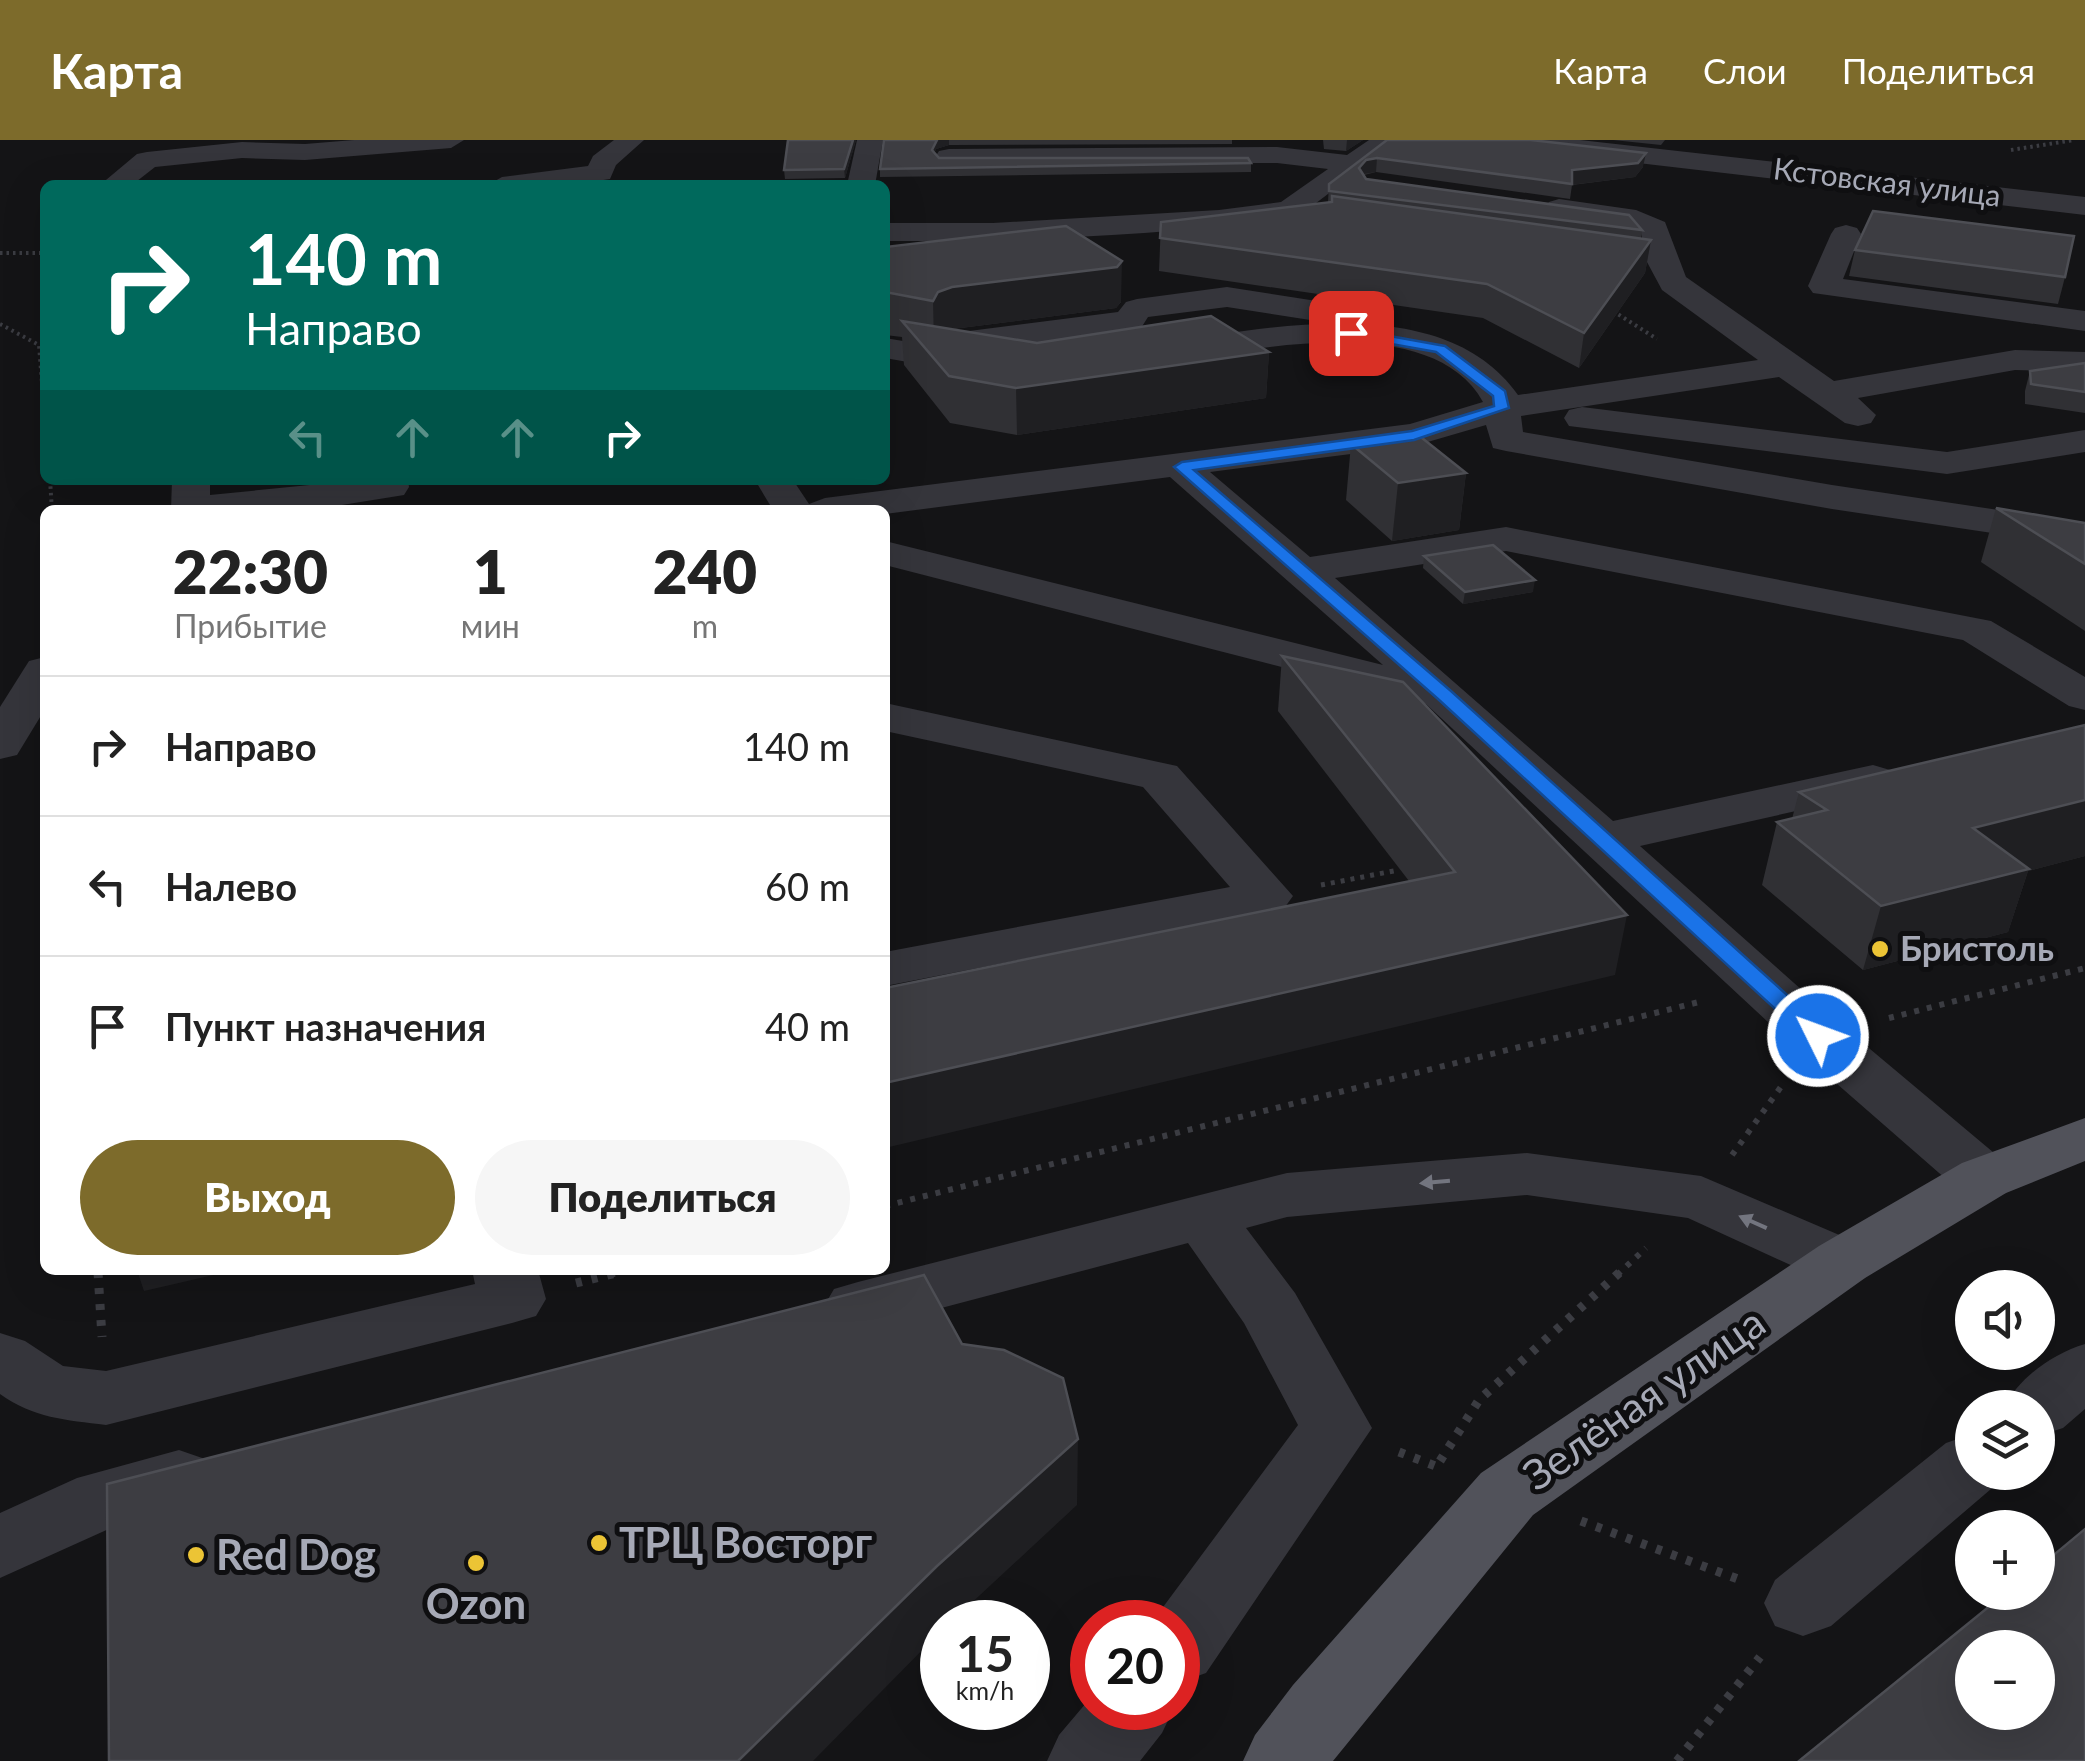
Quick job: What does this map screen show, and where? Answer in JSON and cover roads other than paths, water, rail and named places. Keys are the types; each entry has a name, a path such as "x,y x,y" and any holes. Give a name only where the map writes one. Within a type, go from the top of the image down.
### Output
{"main road":[{"name":"Зелёная улица","path":"1285,1761 1322,1710 1507,1494 1842,1262 1984,1178 2085,1138"}],"street":[{"path":"121,180 147,160 242,150 305,152 452,140"},
{"path":"543,180 600,173 603,162 631,140"},
{"path":"861,180 870,140"},
{"path":"890,232 1068,228 1219,219 1289,210 1386,140"},
{"name":"Кстовская улица","path":"1510,140 2085,206"},
{"path":"1679,140 1824,157"},
{"path":"949,156 1276,155 1352,164"},
{"path":"1524,204 1636,219 1655,228 1662,262 1673,283 1847,409 1947,463 2085,516"},
{"path":"1846,234 1824,286 2085,322"},
{"path":"1623,257 1662,262"},
{"path":"891,349 1129,321 1137,309 1228,297 1454,332 1440,348"},
{"path":"1134,359 1271,336 1351,333 1440,348 1500,394 1506,440 1832,497 2085,534"},
{"path":"891,349 1018,372"},
{"path":"1828,393 2015,360 2085,362"},
{"path":"867,505 1414,436 1502,408 1785,366"},
{"path":"1502,408 1947,463 2085,440"},
{"path":"1182,467 1444,695 1764,986 1984,1178"},
{"path":"300,505 328,504 390,485"},
{"path":"1302,571 1506,539 1976,630 2079,722"},
{"path":"890,554 1444,695"},
{"path":"0,745 40,679"},
{"path":"890,717 1160,776 1266,896 890,968"},
{"path":"1602,838 1911,772"},
{"path":"798,1321 1287,1195 1527,1174 1701,1198 1842,1262"},
{"path":"1200,1618 1336,1428 1270,1310 1204,1218"},
{"path":"0,1359 47,1391 106,1398 512,1299 507,1275"},
{"path":"2055,1395 2085,1370"},
{"path":"0,1547 103,1498 238,1464"},
{"path":"1803,1603 1955,1477"},
{"path":"1089,1761 1115,1730"}],"place":[{"name":"Бристоль","path":"1880,949"},
{"name":"ТРЦ Восторг","path":"599,1543"},
{"name":"Red Dog","path":"196,1555"},
{"name":"Ozon","path":"476,1563"}]}
